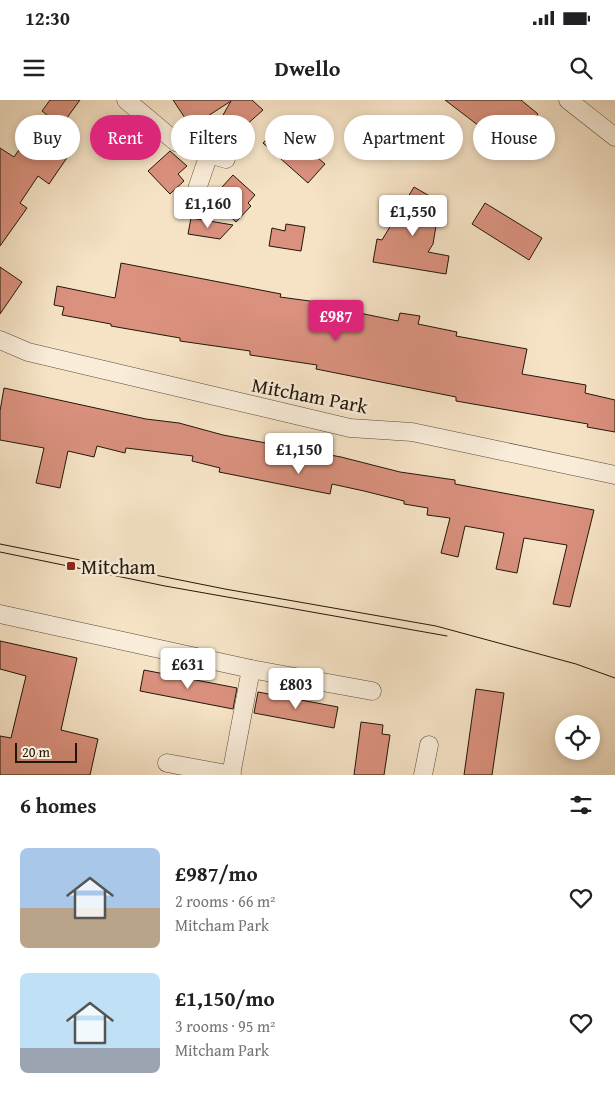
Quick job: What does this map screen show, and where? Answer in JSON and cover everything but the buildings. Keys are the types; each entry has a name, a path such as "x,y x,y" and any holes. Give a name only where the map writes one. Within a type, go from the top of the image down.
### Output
{"street":[{"path":"126,100 171,138"},
{"path":"568,100 615,137"},
{"path":"197,188 207,160"},
{"name":"Mitcham Park","path":"0,340 28,352 350,428 412,432 615,475"},
{"path":"0,614 251,669 372,691"},
{"path":"167,763 231,775 251,669"},
{"path":"423,775 429,745"}],"tram line":[{"path":"0,544 225,589 436,626 576,664 615,678"},
{"path":"0,552 165,586 447,636"}],"place":[{"name":"Mitcham","path":"71,566"}]}
